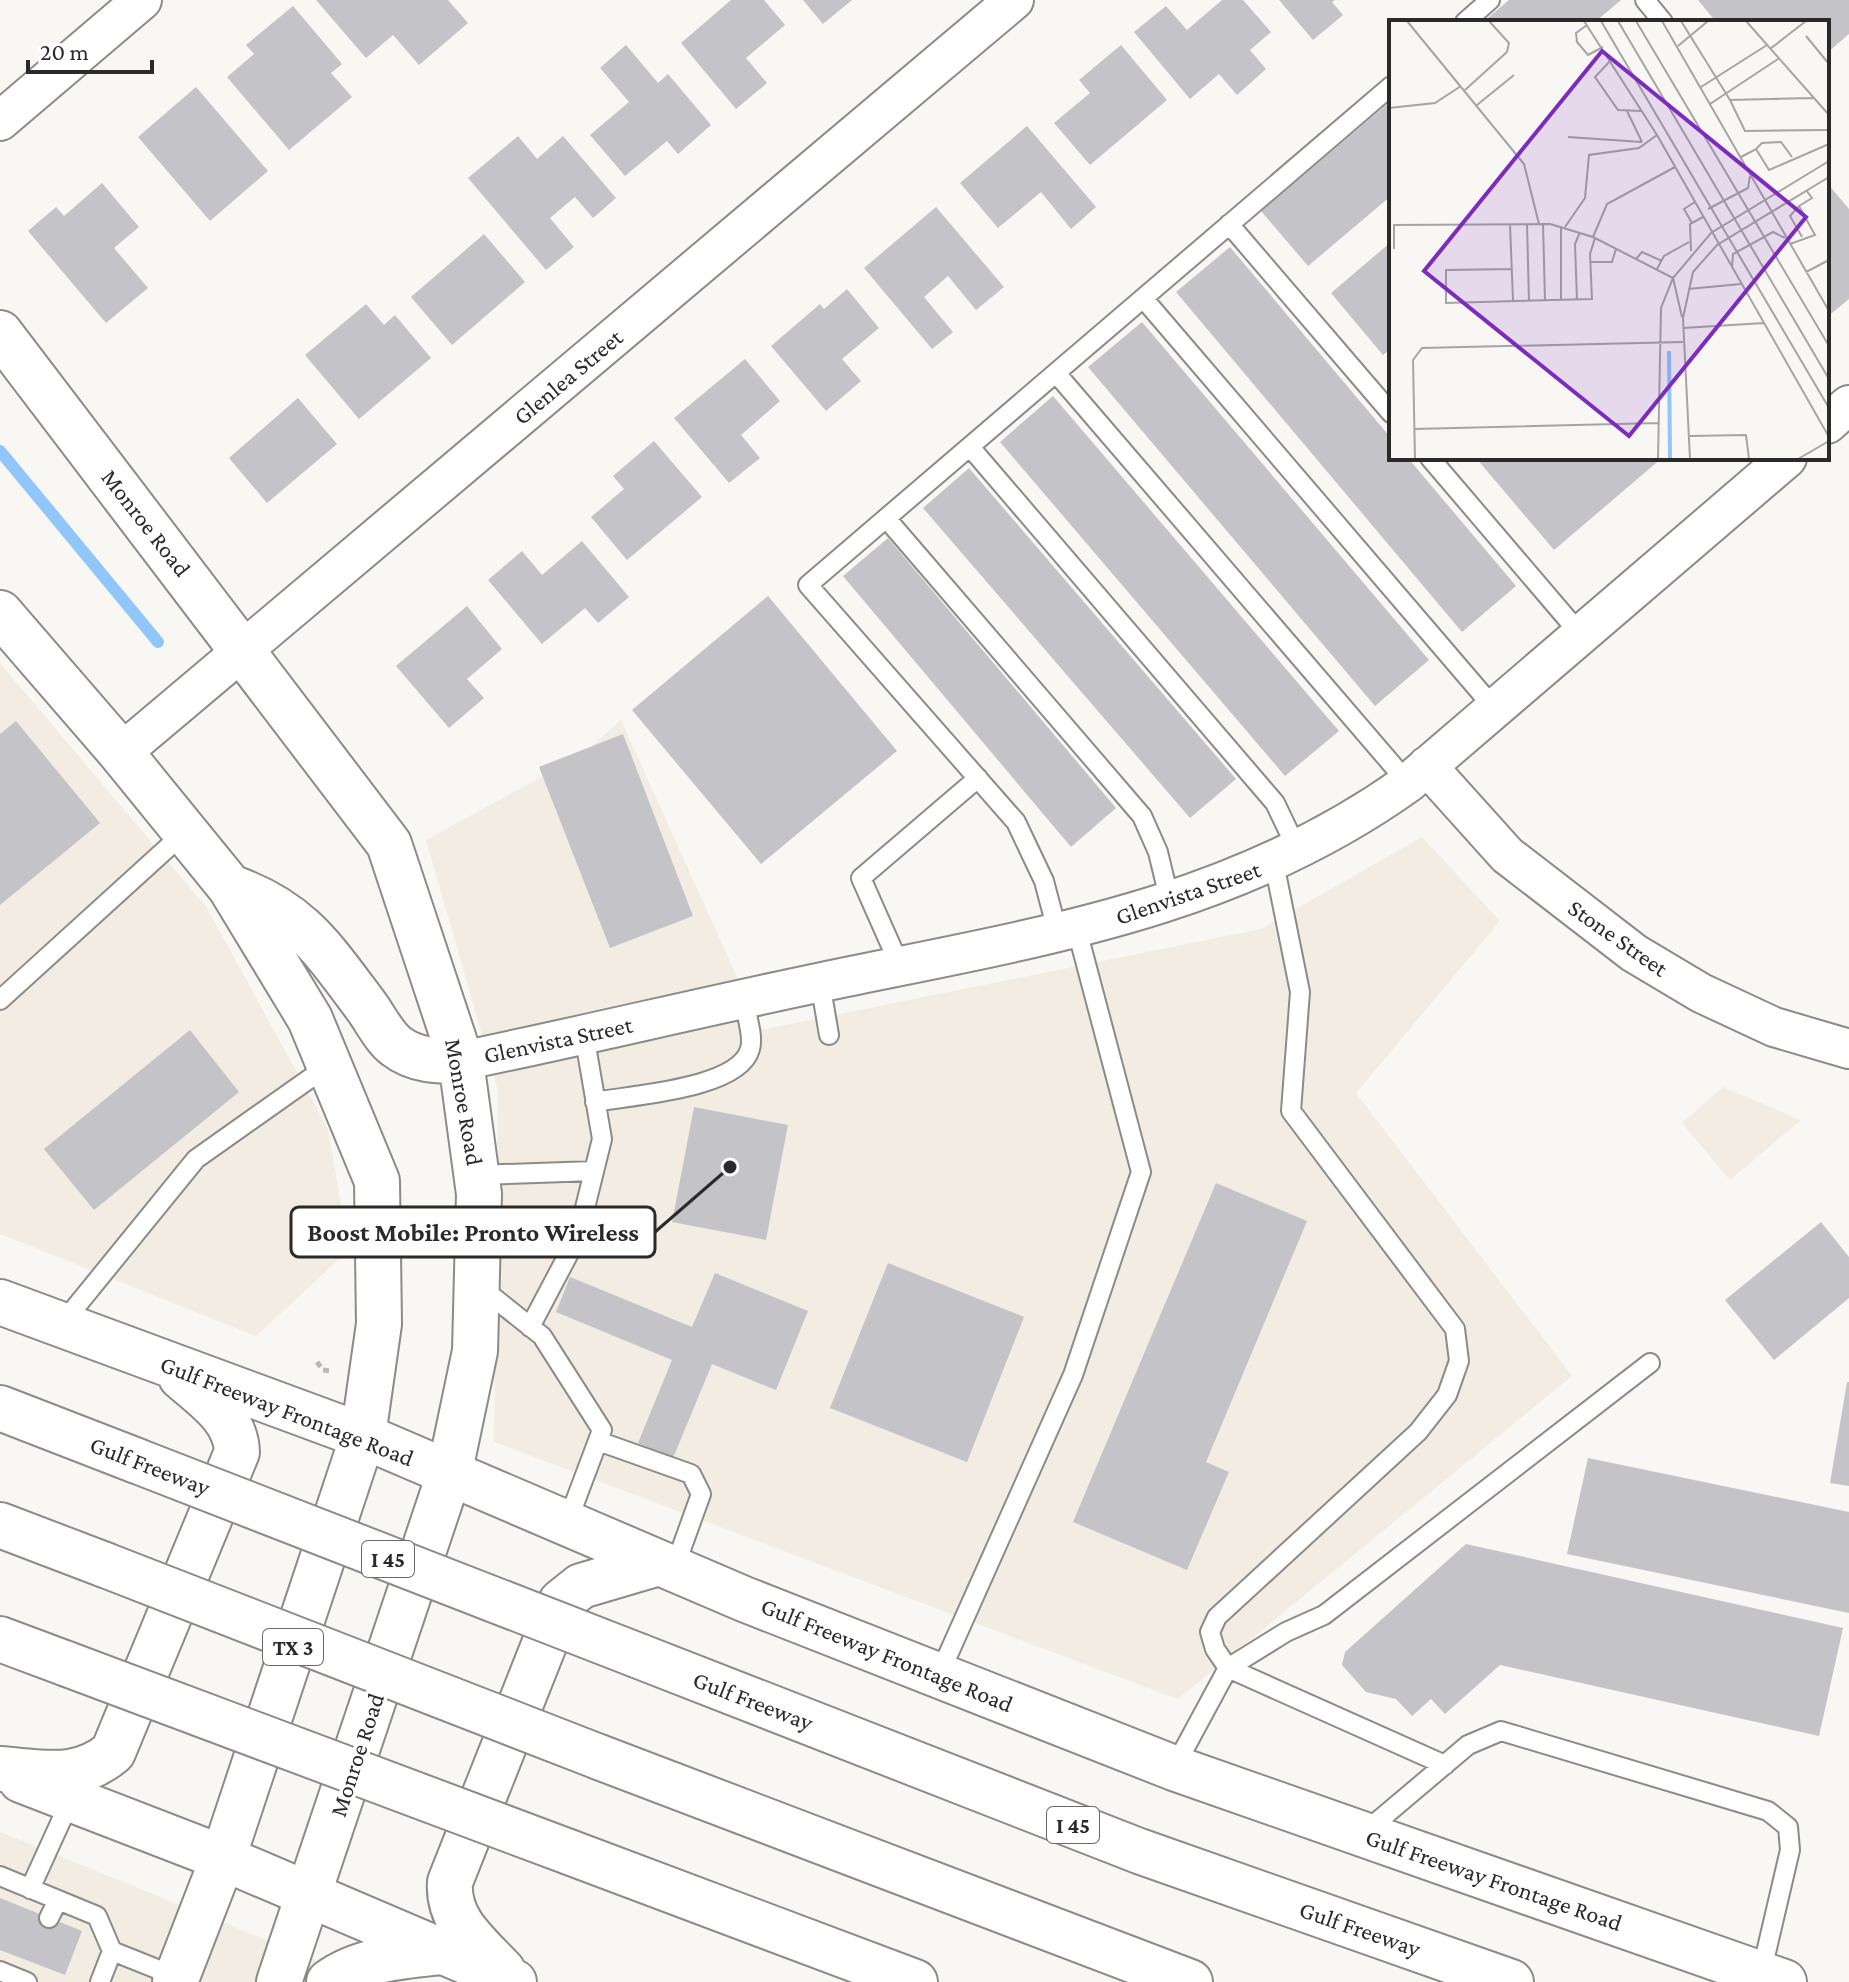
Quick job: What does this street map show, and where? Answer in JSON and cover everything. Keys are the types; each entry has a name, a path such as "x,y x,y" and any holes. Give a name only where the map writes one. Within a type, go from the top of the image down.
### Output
{"main road":[{"name":"Monroe Road","path":"0,333 389,844 461,1061 477,1175 475,1351 449,1475 279,1982"},
{"path":"0,613 121,753 230,887 310,1019 377,1181 379,1324 363,1436"},
{"path":"230,887 268,900 301,927 346,978 396,1046 428,1061 461,1061"},
{"name":"Gulf Freeway Frontage Road","path":"0,1302 363,1436 666,1566 1174,1768 1772,1978"},
{"path":"0,1770 60,1774 94,1768 113,1752 237,1452 237,1437 229,1421 167,1364"},
{"name":"Gulf Freeway","path":"0,1408 1139,1851 1511,1982"},
{"name":"TX 3","path":"176,1979 223,1858 363,1436"},
{"path":"0,1525 1190,1982"},
{"path":"513,1982 454,1917 449,1899 450,1882 561,1602 581,1586 666,1566"},
{"path":"0,1639 915,1982"},
{"path":"0,1770 223,1858 513,1982"},
{"path":"329,1982 341,1973 396,1957 442,1952"}],"street":[{"path":"0,121 142,0"},
{"name":"Glenlea Street","path":"121,753 1014,0"},
{"path":"1829,422 1849,405"},
{"name":"Glenvista Street","path":"461,1061 820,982 1068,932 1170,902 1286,857 1368,811 1418,774 1785,460"},
{"name":"Stone Street","path":"1418,774 1507,855 1634,953 1701,993 1774,1027 1849,1049"}],"lane":[{"path":"1467,20 1490,0"},
{"path":"1645,0 1661,20"},
{"path":"938,1676 1073,1375 1141,1172 1068,932 1016,822 808,585 1389,88"},
{"path":"1229,224 1384,391"},
{"path":"1143,298 1494,708"},
{"path":"1056,373 1418,774"},
{"path":"970,447 1269,796 1286,857 1300,992 1291,1111 1455,1329 1459,1361 1447,1395 1418,1432 1217,1617 1210,1632 1215,1649 1228,1668 1445,1765"},
{"path":"1432,460 1581,635"},
{"path":"886,518 1142,816 1158,852 1170,902"},
{"path":"900,966 861,878 978,778"},
{"path":"0,1000 185,832"},
{"path":"820,982 829,1035"},
{"path":"595,1102 722,1078 742,1065 751,1047 743,999"},
{"path":"530,1327 578,1236 602,1139 584,1034"},
{"path":"61,1325 196,1159 329,1065"},
{"path":"477,1175 594,1171"},
{"path":"477,1285 542,1336 602,1430 566,1524"},
{"path":"1174,1768 1228,1668 1286,1632 1324,1615 1650,1363"},
{"path":"598,1441 691,1474 699,1485 701,1494 666,1566"},
{"path":"1362,1834 1468,1745 1501,1731 1768,1811 1788,1827 1790,1850 1772,1978"},
{"path":"30,1889 71,1799"},
{"path":"2,1881 97,1916 112,1951 176,1979"},
{"path":"49,1918 58,1900"},
{"path":"100,1982 112,1951"},
{"path":"0,1971 24,1981 29,1961"}],"path":[{"path":"317,1362 323,1370 333,1371"}],"shaded area":[{"path":"0,663 207,908 328,1129 349,1250 256,1336 0,1234"},
{"path":"621,720 761,1030 1261,929 1422,837 1500,921 1356,1093 1572,1376 1178,1699 494,1442 498,1091 426,840 582,755"},
{"path":"1723,1087 1801,1120 1730,1180 1682,1123"},
{"path":"0,1832 370,1982 0,1982"}],"building":[{"path":"316,0 448,0 468,23 419,65 393,35 366,58"},
{"path":"731,0 764,0 785,25 746,58 767,83 736,109 681,43"},
{"path":"803,0 852,0 823,24"},
{"path":"1222,0 1243,0 1271,32 1250,50 1266,69 1237,95 1219,74 1190,99 1134,32 1166,6 1187,30"},
{"path":"1279,0 1335,0 1332,2 1343,15 1313,40"},
{"path":"1509,0 1621,0 1597,20 1485,20"},
{"path":"1698,0 1849,0 1849,34 1829,51 1829,20 1714,20"},
{"path":"293,6 342,64 331,73 352,97 289,150 227,77 254,54 246,45"},
{"path":"626,45 658,83 668,74 711,125 678,154 667,141 625,176 590,135 629,102 600,68"},
{"path":"1121,45 1167,100 1090,165 1054,123 1090,93 1079,80"},
{"path":"196,87 268,171 210,221 138,137"},
{"path":"1389,103 1389,198 1308,266 1261,211"},
{"path":"1027,126 1096,207 1071,229 1041,192 998,228 960,183"},
{"path":"518,136 537,159 563,136 616,198 593,218 575,197 550,218 574,247 546,270 468,178"},
{"path":"102,183 139,227 114,248 148,288 106,323 28,231 56,207 64,216"},
{"path":"1829,185 1849,209 1849,299 1829,315"},
{"path":"936,207 1004,287 976,310 948,276 924,297 953,332 932,349 864,268"},
{"path":"484,234 525,282 452,345 411,297"},
{"path":"1389,244 1389,350 1383,355 1331,293"},
{"path":"1230,247 1389,436 1389,460 1410,460 1516,586 1462,632 1176,292"},
{"path":"847,289 879,328 842,359 861,381 826,411 771,346 820,304 824,309"},
{"path":"366,304 384,325 395,315 431,358 359,419 305,355"},
{"path":"1142,322 1429,660 1375,706 1088,367"},
{"path":"745,359 780,401 741,435 760,458 729,483 674,418"},
{"path":"1053,396 1339,731 1285,776 1000,442"},
{"path":"298,398 337,444 267,503 229,458"},
{"path":"654,441 702,497 627,560 591,517 624,489 613,476"},
{"path":"1478,460 1660,460 1554,550"},
{"path":"969,468 1236,779 1190,818 923,508"},
{"path":"888,538 1116,808 1071,847 843,576"},
{"path":"582,541 629,597 598,623 585,608 542,644 488,580 522,551 542,575"},
{"path":"768,596 897,751 761,864 632,710"},
{"path":"467,606 502,649 467,679 484,698 449,728 396,666"},
{"path":"16,721 100,823 0,905 0,734"},
{"path":"623,734 693,916 610,948 539,767"},
{"path":"190,1030 239,1092 94,1210 44,1149"},
{"path":"694,1107 788,1125 766,1240 672,1222"},
{"path":"1216,1183 1307,1221 1206,1462 1229,1472 1187,1570 1073,1522"},
{"path":"1821,1222 1849,1257 1849,1298 1774,1360 1725,1300"},
{"path":"888,1263 1024,1317 967,1462 830,1408"},
{"path":"715,1273 808,1311 776,1390 712,1364 673,1458 638,1443 672,1360 556,1312 570,1277 692,1327"},
{"path":"1849,1382 1849,1486 1830,1483"},
{"path":"1588,1458 1849,1512 1849,1613 1567,1554"},
{"path":"1466,1544 1843,1628 1819,1736 1500,1665 1445,1714 1431,1699 1412,1716 1396,1699 1366,1692 1342,1665 1345,1652"},
{"path":"0,1898 82,1931 65,1975 0,1950"}],"waterway":[{"path":"0,451 158,642"}],"place":[{"name":"Boost Mobile: Pronto Wireless","path":"730,1167"}]}
